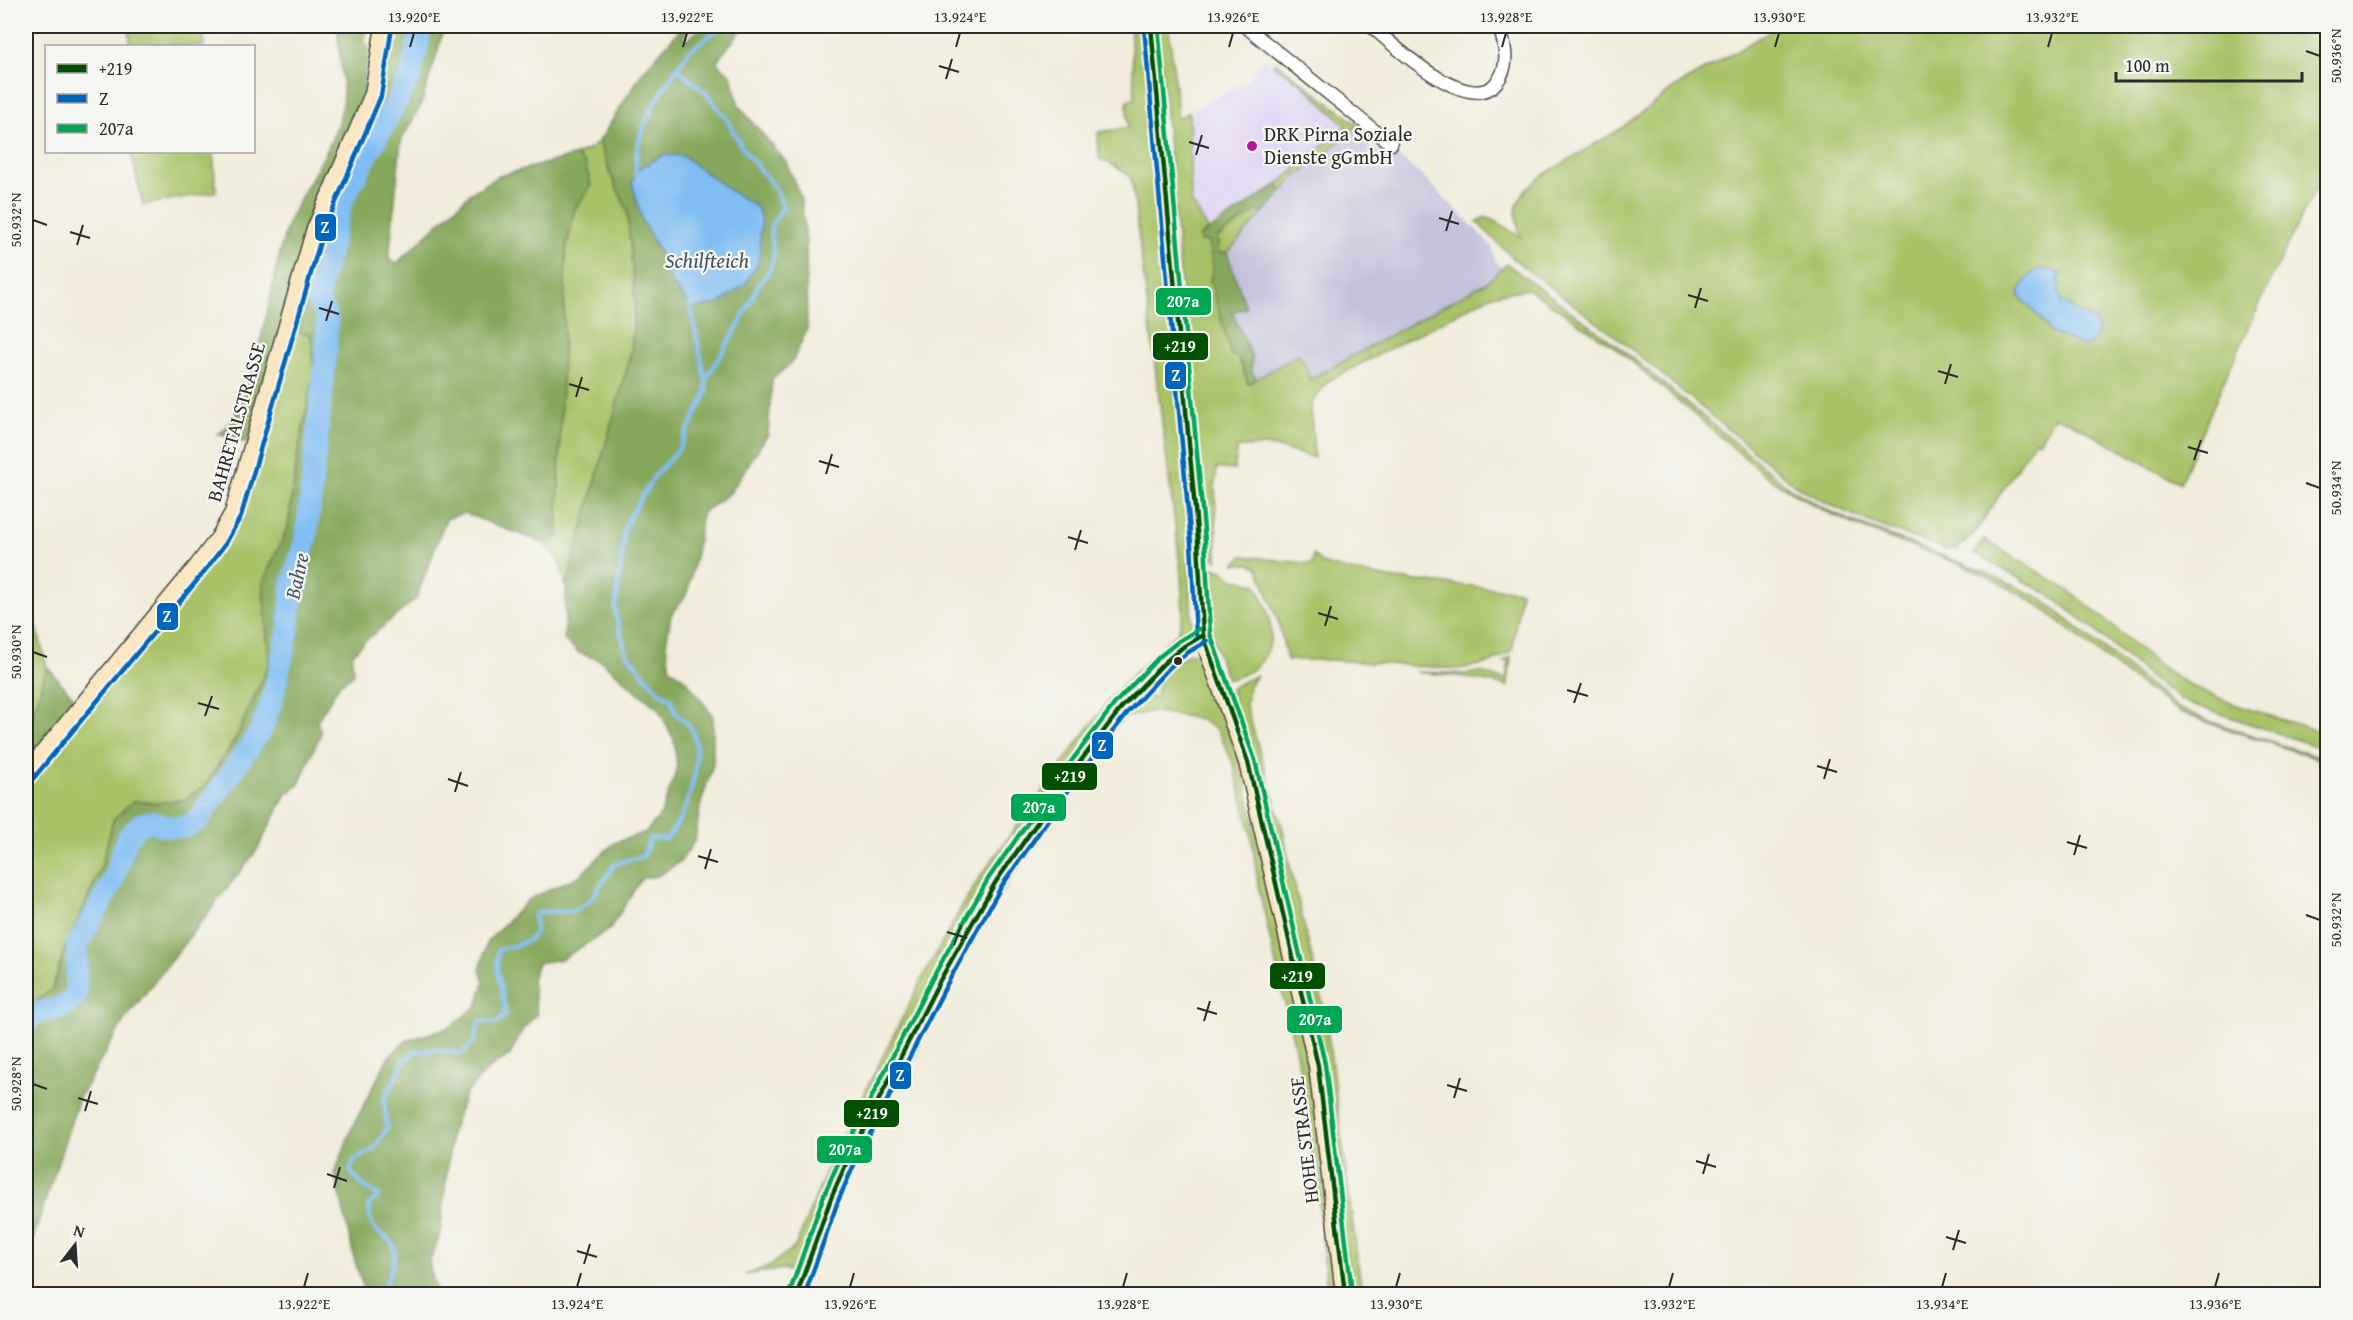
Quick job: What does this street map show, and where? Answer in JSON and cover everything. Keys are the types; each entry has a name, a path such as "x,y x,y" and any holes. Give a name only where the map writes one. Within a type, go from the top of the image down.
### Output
{"street":[{"name":"BAHRETALSTRASSE","path":"26,775 198,567 220,538 234,513 315,232 374,94 385,26"},
{"name":"HOHE STRASSE","path":"1151,26 1198,542 1203,635 1248,762 1318,1066 1345,1294"},
{"path":"1245,26 1391,144"},
{"path":"1371,26 1414,62 1455,86 1479,93 1490,89 1504,71 1506,46 1499,26"},
{"path":"797,1294 846,1164 939,982 995,883 1076,767 1122,707 1164,663 1203,635"}],"shaded area":[{"path":"1263,58 1300,82 1347,126 1287,178 1208,229 1191,201 1189,112 1248,80"},
{"path":"1358,125 1365,133 1366,145 1375,151 1385,145 1424,178 1462,215 1492,247 1495,260 1502,269 1487,282 1308,381 1308,371 1299,355 1257,379 1251,371 1252,357 1231,312 1246,308 1227,253 1291,181"}],"green space":[{"path":"128,26 203,26 204,45 131,45"},
{"path":"338,26 365,26 365,41 369,48 363,83 366,92 247,443 218,434 228,425 246,390 265,323 281,245 287,227 337,126 343,101"},
{"path":"392,26 444,26 421,105 401,141 389,259 396,264 471,193 499,176 576,155 585,164 591,185 574,211 566,250 557,537 543,543 464,513 446,519 416,599 364,642 352,655 353,675 340,684 317,721 321,733 299,784 285,796 257,850 123,1022 79,1098 26,1260 26,1010 52,989 67,943 102,864 113,820 133,801 157,803 183,800 204,787 236,738 269,664 263,583 288,527 297,458 314,373 311,334 299,333 305,307 300,305 322,236 368,131 381,95"},
{"path":"683,26 694,26 683,36 687,40 703,26 745,26 716,62 731,75 739,106 786,162 801,198 806,240 807,330 792,362 772,380 768,434 730,493 702,513 687,594 671,615 666,644 670,668 687,681 713,716 713,765 701,803 695,840 681,861 658,876 642,878 610,929 562,959 538,963 532,980 537,1014 523,1029 510,1055 488,1069 465,1095 451,1135 440,1235 429,1264 437,1294 365,1294 354,1258 335,1172 352,1128 388,1058 406,1041 450,1027 477,1006 484,982 480,970 487,942 529,899 579,876 614,843 646,832 661,814 677,769 674,740 659,710 600,660 579,653 564,640 566,588 631,353 635,303 627,210 610,173 599,141 642,73","holes":["663,155 683,156 757,208 761,220 671,282 659,251 642,220 632,183 638,169"]},
{"path":"1130,26 1145,26 1183,438 1192,625 1188,636 991,880 798,1276 784,1269 745,1275 770,1265 795,1247 832,1157 923,977 982,874 1108,701 1178,632 1183,613 1181,573 1133,191 1130,176 1099,159 1098,132 1128,128 1127,100 1135,99"},
{"path":"1158,26 1169,26 1178,118 1189,112 1191,201 1208,229 1199,237 1200,241 1208,241 1213,267 1210,280 1248,384 1299,354 1308,371 1309,380 1487,282 1507,264 1618,346 1791,489 1849,520 1985,572 2040,598 2178,708 2209,721 2327,760 2327,762 2180,712 2122,672 2040,606 1991,578 1864,529 1823,510 1771,480 1617,349 1528,289 1492,295 1328,381 1311,404 1314,458 1272,446 1238,447 1234,470 1217,468 1215,483 1217,560 1205,551"},
{"path":"1779,26 2327,26 2327,167 2290,239 2228,372 2180,483 2068,421 2054,417 2039,442 2035,440 1977,530 1957,550 1953,548 1948,550 1889,529 1850,514 1795,485 1624,343 1516,261 1477,222 1485,217 1520,237 1516,215 1517,204 1526,189 1543,175 1617,131 1677,86"},
{"path":"1276,62 1358,125 1291,181 1282,192 1278,184 1346,126 1300,82 1273,65"},
{"path":"599,141 610,173 627,210 635,302 631,353 566,588 559,563 543,543 557,537 566,250 574,211 591,185 585,164 576,155 590,149"},
{"path":"131,153 213,153 216,192 143,205"},
{"path":"1278,184 1282,192 1263,213 1257,211 1217,238 1219,253 1227,253 1246,308 1232,312 1252,357 1251,371 1257,379 1248,384 1239,358 1231,355 1210,280 1213,267 1208,242 1200,241 1199,237"},
{"path":"1257,210 1263,213 1227,253 1219,254 1217,238"},
{"path":"300,305 305,307 299,333 311,334 314,373 297,458 288,527 263,583 269,664 236,738 204,787 183,800 157,803 133,801 113,820 102,864 67,943 52,989 26,1010 26,784 224,544"},
{"path":"1984,539 2070,592 2178,678 2226,701 2327,734 2327,750 2183,701 2153,680 2085,622 2049,595 1974,553"},
{"path":"1313,554 1321,563 1355,572 1396,579 1521,591 1512,651 1490,663 1459,669 1331,660 1287,660 1279,624 1258,568 1251,564 1235,564 1243,556 1312,564"},
{"path":"1212,568 1221,570 1234,579 1255,584 1268,613 1270,640 1267,653 1259,664 1247,673 1230,679 1226,678 1211,633 1206,574"},
{"path":"26,587 47,667 26,731"},
{"path":"1191,653 1201,658 1241,766 1299,1016 1318,1129 1336,1294 1327,1294 1320,1212 1301,1075 1258,885 1251,834 1233,763 1218,731 1200,719 1152,711 1125,718 1112,731 1036,840 982,923 936,1004 915,1059 907,1056 942,986 1000,886 1110,730 1137,697 1148,692 1151,698 1157,696 1156,679 1183,656"},
{"path":"1511,657 1508,686 1459,676 1415,672 1467,674 1480,672 1506,680 1509,662 1504,661"},
{"path":"47,667 77,701 26,764 26,731"},
{"path":"1257,675 1249,685 1246,706 1284,833 1325,1013 1362,1294 1351,1294 1332,1126 1231,690 1234,686"}],"water":[{"name":"Schilfteich","path":"664,155 683,156 732,192 757,207 761,220 759,262 745,284 719,304 692,308 671,282 659,251 642,220 632,183 638,169"},
{"path":"2042,268 2060,273 2059,293 2062,302 2094,321 2098,330 2094,341 2086,346 2051,333 2018,295 2027,278"}],"waterway":[{"name":"Bahre","path":"26,1024 35,1014 64,1006 76,996 77,945 112,883 127,838 140,824 151,821 169,827 186,827 199,819 261,730 271,703 289,628 292,585 306,538 326,352 327,318 317,299 342,201 411,75 422,26"},
{"path":"390,1294 385,1286 394,1261 394,1246 376,1230 370,1216 369,1204 379,1196 360,1183 350,1171 354,1160 373,1150 387,1128 384,1101 403,1063 414,1052 439,1049 461,1054 473,1043 480,1021 497,1023 506,1015 497,968 498,950 527,941 532,937 536,925 534,915 539,912 572,911 589,902 614,865 644,856 650,838 666,839 681,817 691,788 696,757 692,730 676,713 672,700 658,691 627,654 615,613 625,525 653,478 678,450 706,394 706,379 740,323 758,286 770,269 774,254 770,228 783,207 776,189 742,148 727,119 706,93 677,68 690,50 722,26"},
{"path":"637,178 636,159 645,122 677,68"},
{"path":"690,304 705,378"}],"transit line":[{"name":"+219","path":"1151,26 1198,542 1203,635 1248,762 1318,1066 1345,1294"},
{"name":"207a","path":"1158,26 1205,541 1210,634 1255,760 1325,1064 1352,1293"},
{"name":"Z","path":"32,780 204,572 226,543 241,516 322,235 381,96 392,27"},
{"name":"Z","path":"1144,27 1191,543 1196,635"},
{"name":"207a","path":"790,1291 824,1195 839,1161 932,979 988,879 1116,702 1159,657 1199,629"},
{"name":"+219","path":"797,1294 831,1198 846,1164 939,982 995,883 1076,767 1122,707 1164,663 1183,647 1203,635"},
{"name":"Z","path":"805,1294 838,1201 853,1167 946,986 1001,887 1082,771 1128,712 1169,668 1187,653 1207,641"}],"place":[{"name":"DRK Pirna Soziale Dienste gGmbH","path":"1252,146"}]}
